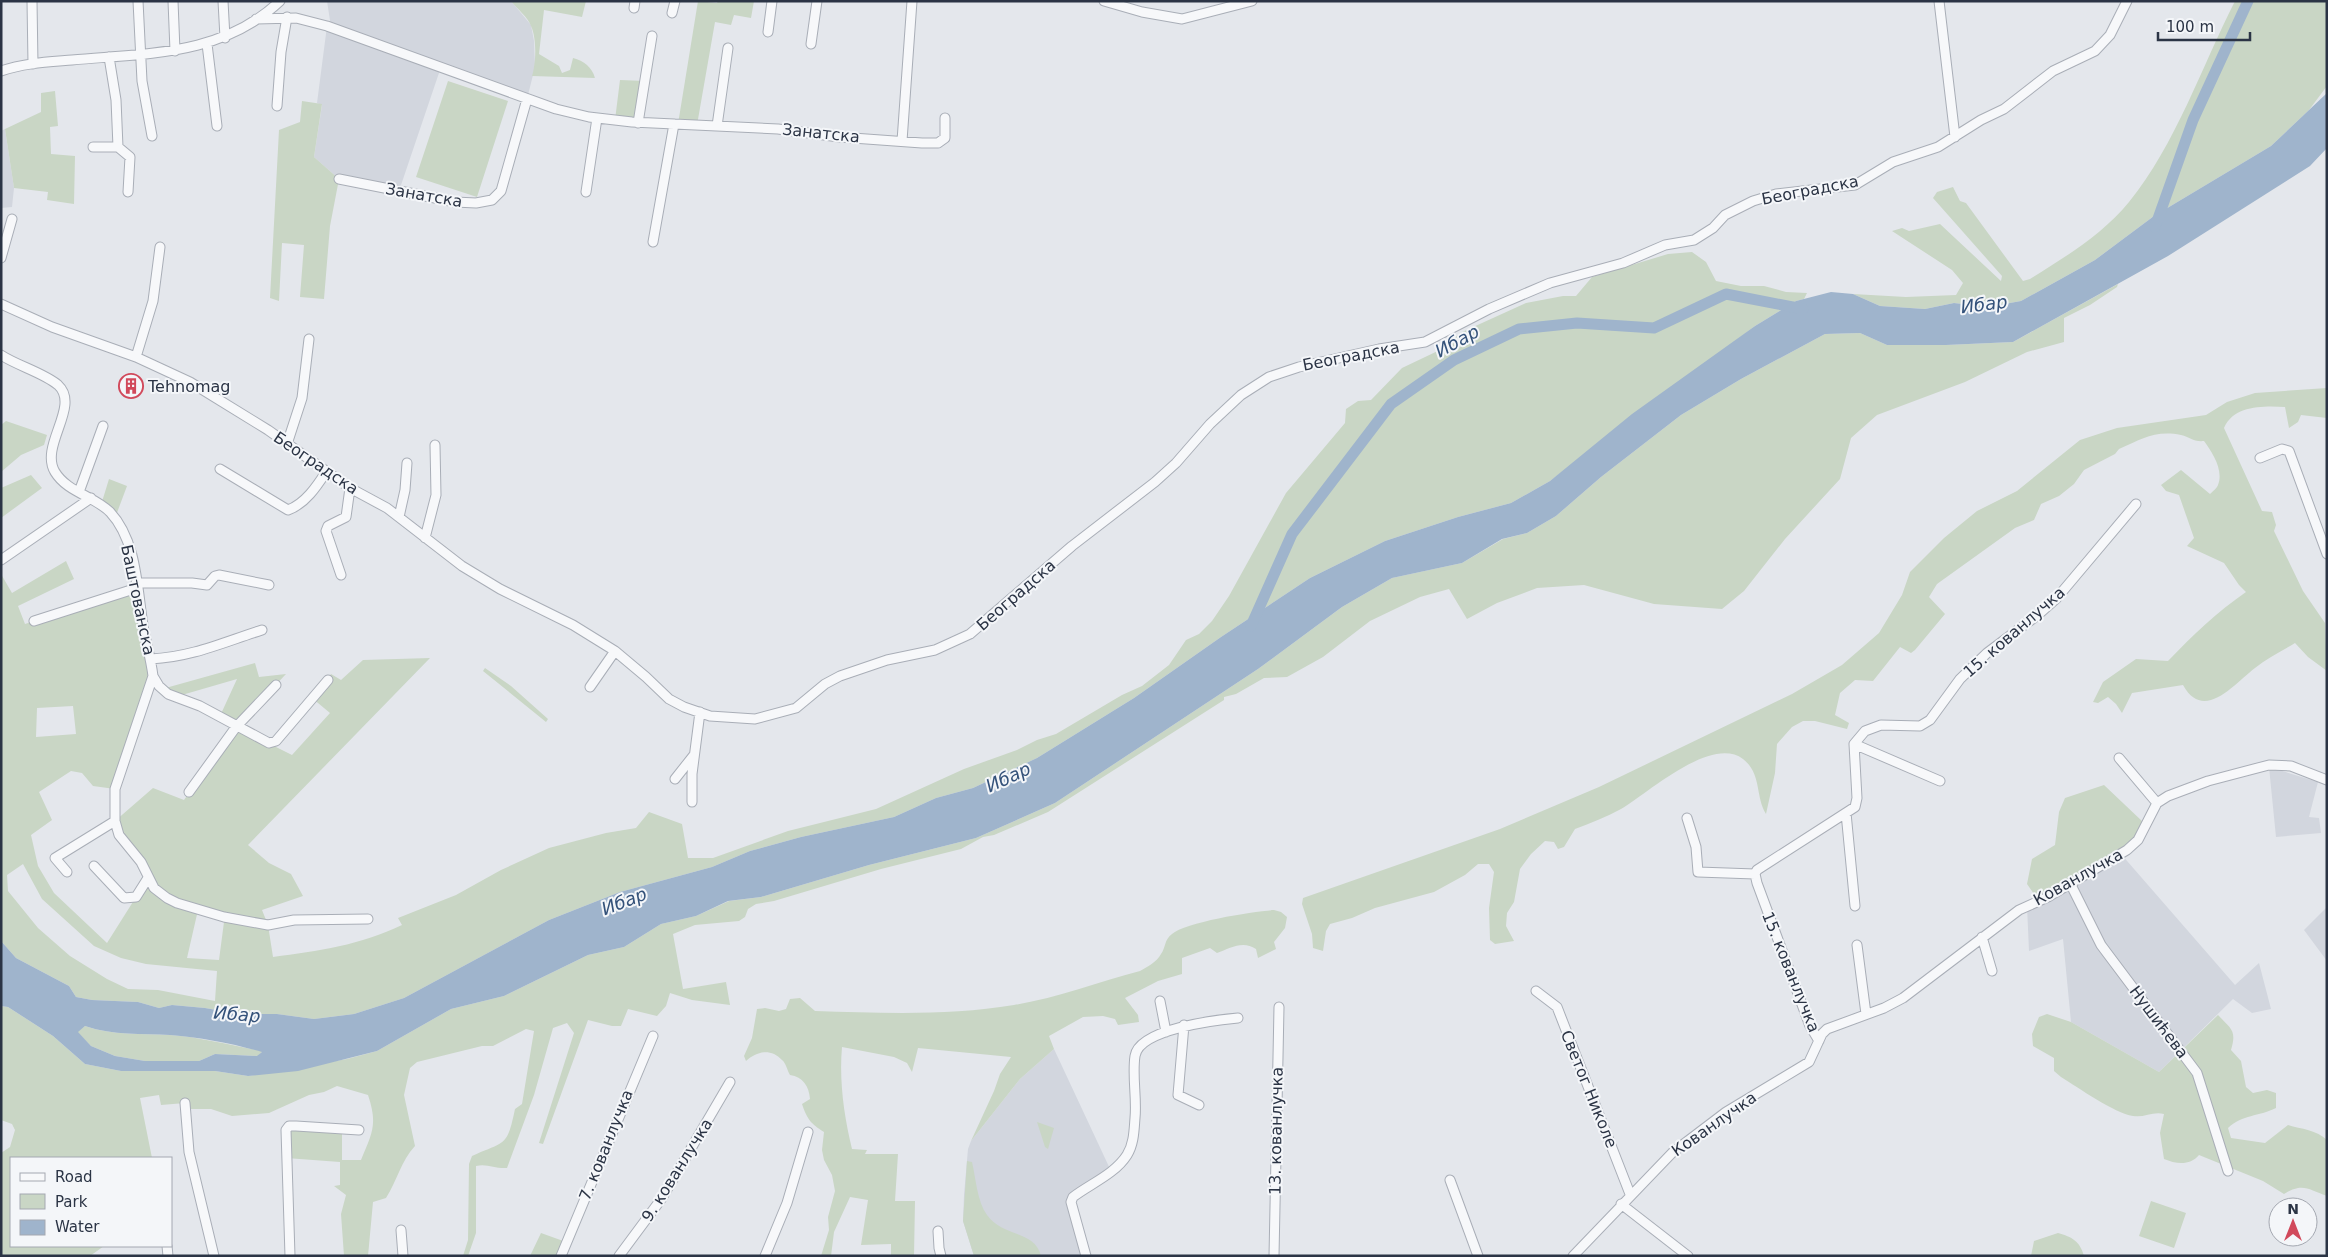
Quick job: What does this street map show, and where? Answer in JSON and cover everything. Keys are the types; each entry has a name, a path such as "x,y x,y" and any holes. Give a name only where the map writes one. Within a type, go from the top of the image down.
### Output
{"street":[{"path":"32,1 33,64"},
{"path":"138,1 142,81 152,136"},
{"path":"173,1 175,51"},
{"path":"223,1 225,38"},
{"path":"1,72 33,64 175,51 208,44 225,38 256,20 280,1"},
{"path":"672,13 675,1"},
{"path":"768,32 772,1"},
{"path":"810,44 817,1"},
{"path":"902,141 912,1"},
{"path":"1104,1 1142,12 1182,19 1252,1"},
{"path":"1939,1 1955,137"},
{"name":"Београдска","path":"1,304 52,327 136,358 190,382 287,444 350,488 399,517 443,553 500,589 573,625 615,651 669,699 710,716 741,719 765,718 796,708 825,684 840,676 887,660 935,650 970,634 1072,546 1162,476 1210,424 1241,395 1270,377 1299,366 1425,342 1489,309 1550,283 1623,263 1665,245 1694,240 1713,228 1725,215 1753,201 1776,194 1855,185 1893,162 1923,153 1955,137 1981,120 2009,106 2053,71 2086,56 2102,46 2110,35 2127,1"},
{"path":"270,9 272,15 277,18"},
{"path":"277,106 281,52 287,18"},
{"name":"Занатска","path":"256,20 287,18 304,20 345,32 556,109 597,118 638,122 778,129 840,137 938,143 945,138 946,118"},
{"path":"638,122 652,36"},
{"path":"208,44 217,126"},
{"path":"717,126 728,48"},
{"path":"109,57 116,100 118,147"},
{"name":"Занатска","path":"339,179 454,202 476,203 492,200 501,191 527,99"},
{"path":"586,192 597,118"},
{"path":"653,242 674,124"},
{"path":"93,147 118,147 130,157 128,192"},
{"path":"1,258 12,219"},
{"path":"136,358 153,301 160,247"},
{"path":"287,444 302,398 309,339"},
{"name":"Баштованска","path":"1,354 16,364 53,382 62,391 65,407 51,453 51,463 60,478 108,510 120,524 130,549 153,676 115,789 115,821 119,835 141,862 154,888 177,903 245,921 268,925 294,920 368,919"},
{"path":"79,492 103,426"},
{"path":"426,538 436,495 435,445"},
{"path":"2260,458 2282,450 2289,451 2327,554"},
{"path":"399,517 406,490 407,463"},
{"path":"220,469 288,510 315,489 326,472"},
{"path":"341,575 326,531 328,526 346,517 350,488"},
{"path":"1,560 91,498"},
{"name":"15. кованлучка","path":"1854,744 1865,731 1881,725 1920,726 1930,720 1960,679 1987,653 2056,599 2136,504"},
{"path":"34,621 136,585 192,583 203,586 207,585 219,574 270,584"},
{"path":"151,659 172,658 209,650 262,630"},
{"path":"590,687 615,651"},
{"path":"153,676 159,686 168,694 200,706 236,727 270,743 273,743 328,680"},
{"path":"189,792 236,727 276,685"},
{"path":"692,802 694,754 700,712"},
{"path":"1687,818 1696,847 1698,872 1755,874 1763,864 1855,807 1857,798 1854,744 1940,781"},
{"path":"675,779 694,754"},
{"path":"2119,758 2158,803 2168,796 2208,780 2269,764 2291,766 2327,780"},
{"name":"Кованлучка","path":"1573,1256 1630,1194 1672,1153 1726,1112 1809,1062 1819,1040 1827,1029 1889,1006 1903,998 2019,910 2048,897 2127,850 2138,840 2158,803"},
{"path":"1846,813 1855,906"},
{"path":"67,872 55,858 115,821"},
{"path":"94,866 124,898 136,897 148,878"},
{"name":"15. кованлучка","path":"1755,874 1810,1026 1819,1040"},
{"name":"Нушићева","path":"2070,883 2102,945 2197,1073 2228,1170"},
{"path":"1982,937 1992,971"},
{"path":"1857,945 1866,1014"},
{"name":"Светог Николе","path":"1536,991 1557,1007 1630,1194"},
{"path":"1160,1001 1166,1032"},
{"name":"13. кованлучка","path":"1274,1256 1279,1007"},
{"path":"1086,1256 1072,1208 1073,1197 1111,1171 1127,1155 1134,1138 1136,1108 1135,1055 1142,1045 1184,1025 1238,1018"},
{"path":"1184,1025 1178,1095 1199,1105"},
{"name":"7. кованлучка","path":"561,1256 653,1036"},
{"name":"9. кованлучка","path":"619,1256 662,1198 730,1082"},
{"path":"185,1103 190,1152 214,1256"},
{"path":"290,1256 286,1130 289,1126 360,1130"},
{"path":"765,1256 787,1203 808,1132"},
{"path":"1450,1180 1478,1256"},
{"path":"1621,1204 1688,1256"},
{"path":"401,1230 404,1256"},
{"path":"938,1231 941,1256"}],"shaded area":[{"path":"327,1 511,1 531,25 534,41 535,67 527,99 441,67 399,191 339,179 314,157 322,105 317,103 327,26 331,27"},
{"path":"5,129 14,188 12,207 1,208 1,131"},
{"path":"2269,767 2318,782 2309,817 2319,818 2321,833 2276,837"},
{"path":"2121,854 2235,985 2259,963 2271,1009 2252,1013 2233,999 2159,1072 2071,1022 2063,939 2029,951 2027,906"},
{"path":"2327,907 2327,961 2304,930"},
{"path":"1054,1049 1111,1171 1073,1197 1086,1256 974,1256 963,1221 968,1149 971,1141 1020,1079"}],"green space":[{"path":"511,1 586,1 582,17 544,10 539,54 559,66 562,73 570,70 573,58 581,61 590,68 595,78 532,76 535,51 533,31 530,23"},
{"path":"698,1 717,3 718,1 754,1 751,18 734,15 731,25 715,22 697,125 678,124"},
{"path":"2235,1 2327,1 2327,86 2309,110 2271,146 2154,216 2095,260 2021,301 1988,307 1954,303 1925,309 1880,306 1853,294 1906,297 1956,295 1963,283 1952,270 1892,231 1902,228 1909,231 1940,224 2001,281 2002,276 1933,198 1937,192 1953,187 1960,201 1966,203 2023,281 2030,279 2082,245 2107,225 2129,202 2161,156"},
{"path":"620,80 645,81 638,123 615,120"},
{"path":"448,81 508,101 477,197 416,177"},
{"path":"55,91 58,126 50,127 51,154 75,156 74,204 47,200 48,192 14,188 5,129 41,112 41,93"},
{"path":"302,101 322,104 314,157 339,179 330,226 324,299 300,297 304,245 282,243 279,301 270,298 279,130 300,122"},
{"path":"1692,252 1706,262 1716,281 1741,286 1764,286 1786,292 1807,293 1804,299 1796,301 1755,326 1550,481 1511,503 1458,517 1385,541 1310,578 1134,698 1037,758 973,788 936,798 894,817 801,837 750,851 712,867 620,892 549,920 404,998 354,1014 314,1019 277,1014 239,1014 172,1005 159,1008 138,1002 92,1000 76,997 69,986 16,958 1,941 1,574 12,593 66,561 74,579 18,606 25,624 137,588 153,676 115,789 93,786 82,773 71,771 39,792 52,820 31,835 38,866 54,893 107,943 148,878 115,821 153,788 184,800 235,727 220,716 237,679 175,697 162,689 255,663 259,677 286,674 236,727 292,755 330,713 312,698 331,674 341,680 363,660 430,658 248,845 269,863 291,874 303,896 262,910 268,925 273,957 323,950 387,932 402,925 398,918 456,895 501,870 549,848 606,833 636,828 649,812 682,824 688,858 713,858 788,831 876,809 964,769 1056,734 1122,695 1142,686 1169,665 1186,640 1199,634 1212,621 1229,596 1286,493 1345,423 1346,409 1358,401 1371,400 1402,368 1444,348 1460,333 1526,303 1563,296 1576,296 1592,277 1668,254","holes":["73,706 76,734 36,737 37,708","23,864 42,899 94,946 121,958 146,964 217,971 215,1001 158,990 128,989 107,979 70,956 38,928 8,891 7,875","198,910 224,922 219,960 187,958"]},
{"path":"2118,284 2117,287 2090,305 2064,318 2064,342 2027,352 1965,382 1877,415 1851,438 1840,479 1785,539 1744,591 1722,609 1654,604 1584,585 1537,588 1497,603 1467,619 1449,589 1420,597 1370,621 1323,657 1287,677 1264,678 1236,694 1224,697 1224,700 1048,812 994,835 983,837 961,849 881,869 774,901 756,904 748,909 745,917 739,921 695,925 673,934 683,989 726,982 730,1005 692,1000 670,993 666,1006 657,1016 628,1009 621,1026 612,1026 588,1020 543,1144 539,1143 574,1033 567,1023 553,1028 534,1095 507,1168 484,1165 476,1166 476,1233 468,1256 463,1256 468,1240 469,1164 472,1156 498,1145 507,1137 515,1109 522,1104 534,1031 526,1029 493,1046 482,1046 417,1062 410,1068 404,1095 415,1146 406,1158 386,1198 373,1202 368,1256 344,1256 341,1214 346,1195 334,1186 340,1185 340,1162 286,1158 286,1130 342,1129 342,1160 361,1160 368,1143 373,1122 368,1095 337,1086 324,1092 309,1095 269,1113 232,1116 211,1109 186,1109 185,1103 161,1105 159,1095 140,1098 152,1157 10,1157 10,1247 103,1247 90,1256 1,1256 1,1153 10,1147 15,1130 12,1124 1,1120 1,1006 8,1007 53,1036 85,1064 121,1071 215,1071 248,1076 347,1059 377,1051 451,1009 504,996 588,955 624,947 661,924 696,916 729,901 761,897 869,865 976,838 1055,803 1258,669 1342,607 1392,578 1462,563 1503,539 1527,533 1556,516 1601,477 1681,415 1741,379 1825,334 1860,333 1887,345 2013,342"},
{"path":"2327,388 2327,418 2301,415 2298,422 2289,428 2285,407 2259,407 2250,408 2235,415 2224,428 2262,511 2272,512 2276,525 2274,531 2303,591 2325,623 2327,671 2308,657 2295,643 2260,664 2229,690 2210,700 2200,700 2191,696 2183,685 2132,693 2122,713 2108,697 2098,703 2093,702 2103,682 2136,659 2168,661 2206,624 2246,592 2224,563 2187,546 2194,538 2179,495 2166,491 2161,485 2181,470 2210,494 2217,486 2219,473 2210,450 2204,441 2194,440 2181,435 2164,434 2149,436 2119,449 2115,454 2084,470 2074,484 2059,496 2041,504 2034,520 2015,528 1937,584 1929,597 1945,614 1915,650 1911,653 1900,647 1873,681 1855,680 1840,693 1835,715 1849,723 1847,729 1815,721 1803,721 1792,727 1777,744 1775,773 1766,814 1760,800 1756,778 1749,765 1743,759 1730,754 1714,755 1697,760 1680,769 1621,809 1575,829 1564,847 1558,849 1554,842 1545,841 1531,854 1520,869 1514,902 1507,913 1506,926 1514,941 1495,944 1490,940 1489,908 1494,872 1489,864 1478,864 1465,875 1434,892 1375,908 1352,918 1330,924 1326,931 1323,951 1313,948 1312,934 1302,904 1303,898 1500,829 1599,787 1792,694 1842,665 1879,633 1902,595 1910,572 1944,538 1977,511 2017,491 2080,440 2117,428 2206,415 2227,402 2255,393"},
{"path":"6,421 47,435 44,445 21,455 1,472 1,425"},
{"path":"31,475 42,488 1,518 1,488"},
{"path":"109,479 127,486 115,518 101,505"},
{"path":"485,668 511,686 548,719 546,722 483,671"},
{"path":"2104,785 2143,822 2139,833 2125,846 2047,894 2036,897 2027,884 2032,859 2055,845 2059,812 2065,798"},
{"path":"1274,910 1281,912 1287,917 1285,928 1274,942 1276,949 1258,958 1256,949 1251,946 1241,945 1217,953 1210,948 1182,958 1182,974 1158,981 1125,998 1138,1015 1139,1022 1118,1025 1115,1019 1103,1016 1083,1017 1049,1036 1054,1049 1020,1079 971,1141 1000,1074 1011,1057 918,1048 912,1072 907,1063 894,1057 842,1047 841,1073 843,1098 852,1149 867,1150 865,1154 898,1154 895,1201 915,1201 914,1256 891,1256 891,1244 861,1245 868,1200 850,1197 834,1232 831,1256 821,1256 829,1230 828,1217 835,1191 832,1175 824,1160 822,1150 824,1132 810,1121 802,1104 810,1099 807,1086 802,1080 790,1075 778,1056 764,1052 746,1061 744,1056 752,1038 757,1009 765,1008 779,1011 786,1009 790,999 800,998 815,1011 915,1013 965,1011 1030,1002 1140,971 1157,959 1172,934 1191,925 1252,912"},
{"path":"2047,1014 2071,1022 2159,1072 2218,1015 2232,1030 2233,1043 2231,1050 2241,1061 2246,1087 2253,1093 2267,1090 2276,1093 2276,1108 2234,1123 2228,1128 2231,1138 2265,1143 2288,1125 2314,1132 2323,1137 2327,1140 2327,1196 2306,1188 2296,1188 2284,1194 2263,1181 2199,1155 2191,1161 2183,1163 2164,1159 2160,1133 2164,1114 2156,1113 2133,1116 2116,1110 2061,1077 2054,1071 2054,1058 2033,1046 2032,1034 2039,1017"},
{"path":"85,1026 117,1033 193,1038 263,1051 258,1056 215,1054 199,1061 145,1061 115,1056 91,1046 77,1032"},
{"path":"1037,1122 1054,1128 1048,1149 1045,1147"},
{"path":"967,1161 972,1162 979,1197 987,1215 1001,1227 1032,1242 1038,1248 1041,1256 974,1256 963,1221"},
{"path":"2151,1201 2186,1213 2174,1248 2139,1236"},
{"path":"541,1233 566,1242 561,1256 530,1256"},
{"path":"2058,1233 2075,1240 2084,1256 2031,1256 2034,1241"}],"water":[{"path":"2327,93 2327,148 2310,166 2168,256 2013,342 1887,345 1860,333 1825,334 1741,379 1681,415 1601,477 1556,516 1527,533 1502,539 1462,563 1392,578 1342,607 1258,669 1055,803 976,838 869,865 761,897 728,901 696,916 661,924 624,947 588,955 504,996 451,1009 377,1051 298,1071 248,1076 215,1071 121,1071 85,1064 53,1036 8,1007 1,1006 1,941 16,958 69,986 76,997 92,1000 138,1002 159,1008 172,1005 239,1014 277,1014 314,1019 354,1014 404,998 549,920 620,892 712,867 750,851 801,837 894,817 936,798 973,788 1037,758 1134,698 1310,578 1385,541 1458,517 1511,503 1550,481 1632,414 1755,326 1796,301 1831,292 1853,294 1880,306 1925,309 1954,303 1988,307 2021,301 2095,260 2154,216 2271,146","holes":["85,1026 117,1033 193,1037 262,1052 257,1056 215,1054 199,1061 145,1061 115,1056 91,1046 78,1032"]}],"waterway":[{"name":"Ибар","path":"2155,227 2193,120 2248,1"},
{"name":"Ибар","path":"1251,626 1292,534 1391,404 1454,360 1519,329 1577,323 1654,328 1726,294 1803,309"}],"place":[{"name":"Tehnomag","path":"131,386"}]}
